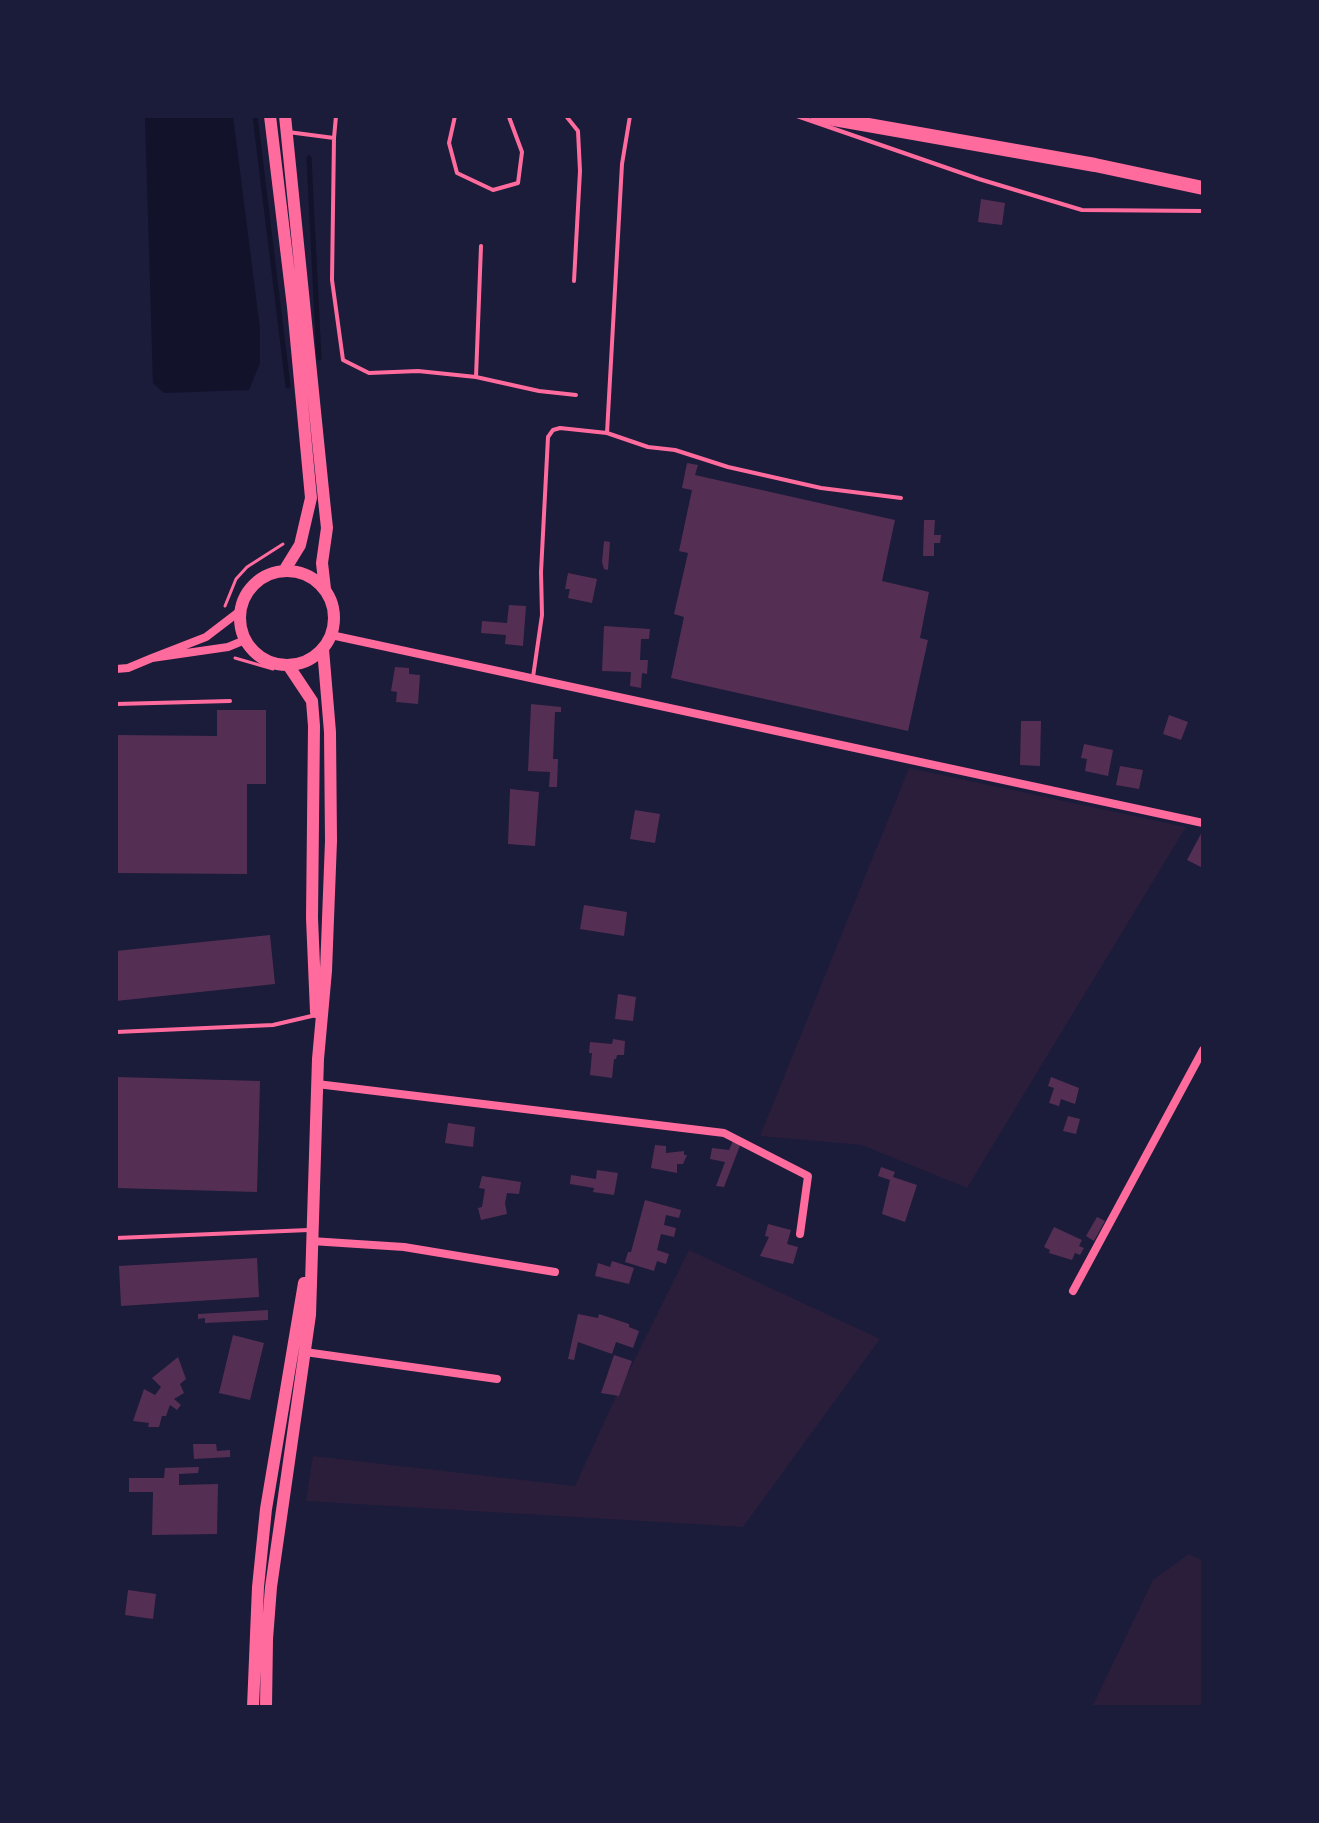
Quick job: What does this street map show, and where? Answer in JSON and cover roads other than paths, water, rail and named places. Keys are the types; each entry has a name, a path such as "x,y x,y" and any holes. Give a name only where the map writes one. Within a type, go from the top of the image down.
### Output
{"main road":[{"path":"270,116 293,307 311,498 300,545 284,571"},
{"path":"284,668 311,659 323,649 331,635 334,619 325,589 322,563 327,528 285,116"},
{"path":"817,116 1095,165 1203,188"},
{"path":"318,1059 312,918 312,701 284,668 255,653 245,640 240,626 240,611 245,596 255,583 268,574 299,572 314,578 325,589"},
{"path":"266,1707 271,1587 310,1315 318,1059 326,971 331,841 330,732 323,649"},
{"path":"253,1707 256,1612 266,1509 311,1235"}],"street":[{"path":"116,669 128,668 206,637 240,611"},
{"path":"331,635 1203,823"},
{"path":"152,658 228,647 245,640"},
{"path":"1073,1291 1203,1050"},
{"path":"317,1084 724,1133 808,1176 800,1234"},
{"path":"311,1235 555,1272"},
{"path":"305,1352 497,1379"}],"lane":[{"path":"336,116 332,280 343,360 369,373 418,371 476,377 576,395"},
{"path":"455,116 449,143 457,173 493,190 518,183 522,152 509,117"},
{"path":"491,116 529,116"},
{"path":"566,116 578,131 580,171 574,281"},
{"path":"607,433 622,164 630,116"},
{"path":"797,116 979,179 1082,210 1203,211"},
{"path":"286,132 334,138"},
{"path":"476,377 481,246"},
{"path":"533,677 542,615 541,572 548,437 553,430 607,433 648,447 675,450 728,467 821,488 901,498"},
{"path":"116,704 230,701"},
{"path":"116,1032 273,1025 316,1015"},
{"path":"116,1238 311,1235"}],"waterway":[{"path":"255,116 288,386"},
{"path":"309,158 319,358"}]}
